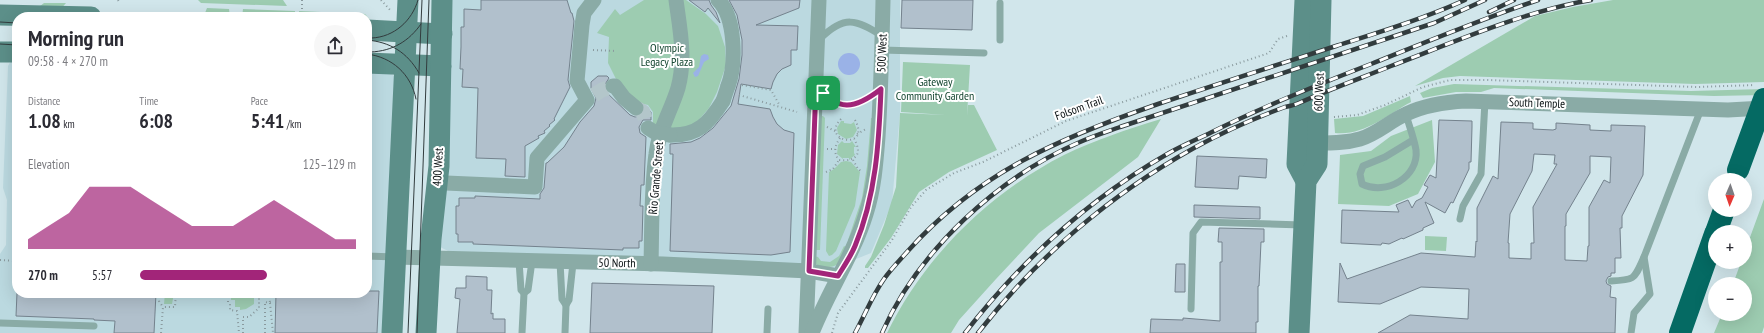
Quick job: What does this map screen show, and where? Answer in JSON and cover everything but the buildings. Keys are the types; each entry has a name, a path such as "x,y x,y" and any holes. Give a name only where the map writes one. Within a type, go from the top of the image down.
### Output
{"highway":[{"path":"1737,173 1764,99"},
{"path":"1680,333 1708,253"}],"street":[{"name":"400 West","path":"426,333 430,258 438,186 442,0"},
{"name":"Rio Grande Street","path":"651,264 656,153 664,122 677,90 682,70 682,42 676,0"},
{"path":"648,128 656,133 670,135 686,134 706,125 734,88 734,57 731,26 718,0"},
{"path":"806,333 818,0"},
{"name":"500 West","path":"812,333 838,276 855,247 872,193 881,89 883,0"},
{"name":"600 West","path":"1305,0 1297,164 1306,181"},
{"name":"600 West","path":"1299,333 1306,181 1317,164 1321,0"},
{"path":"446,183 535,187 537,158 591,98 577,81 583,19 587,2"},
{"path":"392,333 406,32 400,6"},
{"path":"0,15 12,15"},
{"path":"372,30 442,34"},
{"path":"0,52 12,44"},
{"path":"372,63 441,66"},
{"path":"613,86 615,86 624,98 636,108"},
{"name":"South Temple","path":"1318,143 1338,143 1360,139 1378,131 1406,114 1441,103 1466,101 1701,109 1764,108"},
{"name":"50 North","path":"395,257 651,264 809,271 838,276"}],"lane":[{"path":"1000,3 1000,40"},
{"path":"817,46 820,39 826,32 843,23 860,23 882,43 984,53"},
{"path":"816,85 829,98 841,105 848,106 866,100 881,89"},
{"path":"1460,219 1463,206 1481,174 1485,101"},
{"path":"1611,281 1628,280 1635,276 1644,257 1701,109"},
{"path":"1406,114 1416,150 1414,167 1403,180 1392,186 1376,188 1362,184 1360,174 1363,166 1385,158 1413,140"},
{"path":"1191,309 1193,233 1201,222 1304,226"},
{"path":"372,256 395,257"},
{"path":"1631,333 1634,313 1650,294 1644,257"},
{"path":"524,293 528,290 525,261"},
{"path":"522,333 524,293 521,290 525,261"},
{"path":"566,304 562,299 567,262"},
{"path":"565,333 566,304 569,300 567,262"},
{"path":"768,308 768,333"},
{"path":"0,323 94,326"}],"path":[{"path":"302,0 302,9"},
{"path":"381,0 400,6"},
{"name":"Folsom Trail","path":"832,333 838,313 892,240 911,208 926,190 954,172 983,162 1066,121 1270,53 1278,39 1287,36 1287,42"},
{"path":"580,50 616,51"},
{"path":"734,88 770,90 780,106"},
{"path":"734,88 797,112"},
{"path":"836,132 837,123 841,119"},
{"path":"827,127 836,132 840,138 848,140 854,139 858,129 855,120"},
{"path":"857,134 867,129"},
{"path":"839,160 836,156 835,150 840,138"},
{"path":"853,160 856,157 857,150 854,139"},
{"path":"827,149 835,150"},
{"path":"857,150 862,151"},
{"path":"839,160 853,160"},
{"path":"826,172 833,168 839,160"},
{"path":"853,160 858,169 864,172"},
{"path":"0,260 12,261"},
{"path":"159,298 159,301 163,307 161,333"},
{"path":"163,307 175,307 176,298"},
{"path":"228,298 230,310 237,311 239,333"},
{"path":"243,333 243,317 248,317 259,308 259,298"},
{"path":"270,298 273,333"},
{"path":"265,333 265,302 270,303"}],"shaded area":[{"path":"448,0 900,0 900,113 892,203 871,253 824,272 473,263 442,248 438,245"},
{"path":"12,59 12,298 372,298 372,69 392,74 396,79 385,333 0,333 0,254 6,245 7,200 3,188 8,66"}],"green space":[{"path":"198,0 283,0 287,6 201,3"},
{"name":"Olympic Legacy Plaza","path":"644,0 686,0 706,14 718,26 725,47 726,65 717,92 709,108 697,122 684,130 653,125 653,112 648,105 635,102 617,81 608,63 609,37 597,33 615,9 620,15"},
{"path":"1613,0 1764,0 1764,82 1695,84 1460,76 1443,78 1415,86 1535,16"},
{"path":"44,3 66,3 59,11 35,10"},
{"path":"207,8 229,9 229,12 205,12"},
{"path":"243,9 295,11 295,12 243,12"},
{"path":"299,11 321,12 299,12"},
{"name":"Gateway Community Garden","path":"903,62 970,65 967,116 968,105 974,105 997,150 949,172 919,192 891,238 868,268 865,268 884,225 896,187 900,113 946,115 901,112"},
{"path":"1454,84 1691,91 1764,89 1764,95 1714,96 1494,88 1481,92 1456,92 1423,98 1420,93 1432,88"},
{"path":"1410,96 1411,102 1375,124 1356,131 1335,133 1334,119 1363,116"},
{"path":"820,116 825,118 820,250 815,250"},
{"path":"871,118 875,118 873,168 852,242 848,240 862,198 867,166"},
{"path":"1161,119 1138,157 1039,233 959,320 951,333 887,333 902,305 920,278 940,253 961,230 1010,188 1064,155 1088,144"},
{"path":"1432,120 1435,162 1418,194 1389,206 1338,204 1340,155 1371,151 1391,136"},
{"path":"841,121 851,124 854,122 857,130 853,137 846,139 838,134 837,128"},
{"path":"842,141 844,143 850,143 852,141 856,147 854,147 855,155 849,160 849,158 843,159 837,154 838,145"},
{"path":"841,162 851,162 860,172 855,206 836,251 829,256 826,251 829,172"},
{"path":"1764,199 1764,327 1762,333 1714,333 1719,321 1752,321 1752,277 1736,277 1738,269 1752,269 1752,232"},
{"path":"1425,236 1447,237 1446,251 1425,250"},
{"path":"844,246 849,249 840,262 835,266 820,267 816,264 814,256 818,257 821,261 830,262 839,256"},
{"path":"165,298 173,298 172,304 164,304"},
{"path":"231,298 254,298 254,304 246,309 240,310 240,307 235,307 235,300 231,300"}],"water":[{"path":"849,53 857,56 860,64 857,72 849,75 841,72 838,64 841,56"},
{"path":"704,54 708,55 709,59 704,62 698,76 695,77 693,73 699,67 701,56"}],"tunnel":[{"path":"594,95 613,86"},
{"path":"636,108 643,112 648,128"}],"tram line":[{"path":"372,38 388,35 395,31 407,21 418,0"},
{"path":"408,333 422,0"},
{"path":"417,333 429,0"},
{"path":"0,22 12,23"},
{"path":"372,52 386,50 400,44 406,40 421,24"},
{"path":"372,41 383,43 397,49 409,59 419,73"},
{"path":"0,44 12,45"},
{"path":"372,55 384,59 399,68 410,82 416,99"}],"railway":[{"path":"855,333 872,299 889,272 934,224 962,200 992,179 1022,161 1087,130 1122,117 1202,89 1401,25 1465,0"},
{"path":"882,333 897,303 917,273 939,246 964,220 991,196 1020,175 1049,157 1100,134 1434,23 1485,0"},
{"path":"1489,12 1514,0"},
{"path":"965,333 1009,281 1058,233 1112,190 1169,153 1251,113 1291,96 1454,31 1538,0"},
{"path":"978,333 1025,279 1077,230 1104,207 1133,186 1194,148 1262,116 1297,104 1465,37 1515,19 1566,5 1591,0"}],"route":[{"path":"816,85 823,93 835,102 848,106 866,100 881,89 880,115 872,193 855,247 838,276 809,271 816,85"}]}
